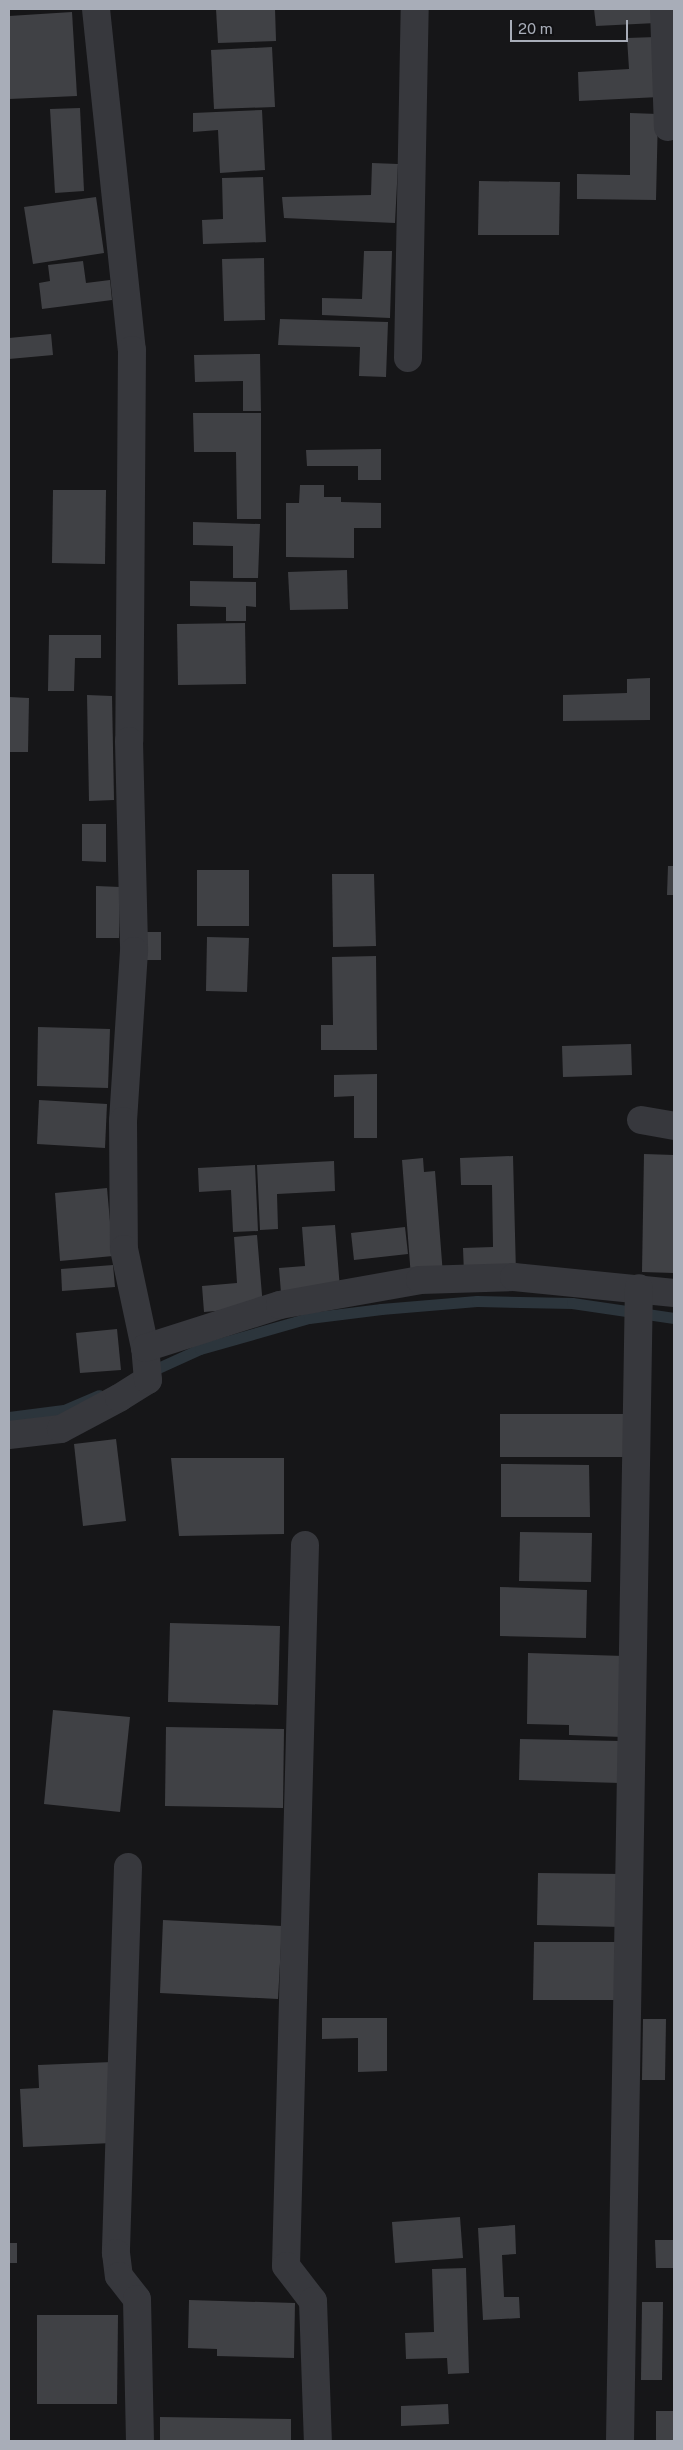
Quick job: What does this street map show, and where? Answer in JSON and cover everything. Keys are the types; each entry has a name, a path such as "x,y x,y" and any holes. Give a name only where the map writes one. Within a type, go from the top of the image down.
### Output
{"street":[{"path":"9,1435 61,1429 148,1380 145,1348 124,1249 123,1120 134,951 129,741 132,350 96,9"},
{"path":"408,358 415,9"},
{"path":"664,9 668,127"},
{"path":"641,1120 674,1126"},
{"path":"145,1348 280,1305 420,1280 514,1278 639,1288 674,1293"},
{"path":"620,2441 639,1288"},
{"path":"305,1546 286,2266 313,2301 318,2441"},
{"path":"128,1867 116,2253 119,2276 138,2299 140,2441"}],"building":[{"path":"216,9 275,9 276,41 218,43"},
{"path":"594,9 655,9 656,23 596,26"},
{"path":"72,12 77,96 9,99 9,16"},
{"path":"656,37 659,97 579,101 578,72 629,69 627,38"},
{"path":"272,47 275,107 214,109 211,50"},
{"path":"80,108 84,191 55,193 50,109"},
{"path":"262,110 265,170 220,173 218,130 193,132 193,113"},
{"path":"630,113 658,114 656,200 577,199 577,174 630,175"},
{"path":"372,163 398,164 395,223 284,218 282,197 371,195"},
{"path":"263,177 266,242 203,244 202,220 223,219 222,178"},
{"path":"479,181 560,182 559,235 478,235"},
{"path":"96,197 104,253 33,264 24,207"},
{"path":"364,251 392,251 390,318 322,315 322,298 362,299"},
{"path":"264,258 265,320 224,321 222,259"},
{"path":"83,261 86,283 110,280 112,300 42,309 39,283 50,281 48,265"},
{"path":"280,319 388,322 386,377 359,376 360,347 278,345"},
{"path":"51,334 53,355 9,359 9,338"},
{"path":"260,354 261,411 243,411 243,381 195,382 194,355"},
{"path":"193,413 261,413 261,519 237,519 236,452 194,452"},
{"path":"381,449 381,480 358,480 358,466 307,466 306,450"},
{"path":"300,485 324,485 324,497 341,497 341,502 381,503 381,528 354,528 354,558 286,557 286,503 299,503"},
{"path":"53,490 106,490 105,564 52,563"},
{"path":"193,522 260,524 258,578 233,578 233,546 193,545"},
{"path":"347,570 348,609 290,610 288,572"},
{"path":"190,581 256,582 256,607 246,606 246,621 226,621 226,607 190,606"},
{"path":"245,623 246,684 178,685 177,624"},
{"path":"49,635 101,635 101,658 75,658 74,691 48,691"},
{"path":"650,678 650,720 563,721 563,695 627,693 627,679"},
{"path":"87,695 112,696 114,800 89,801"},
{"path":"9,697 29,698 28,752 9,752"},
{"path":"82,824 106,824 106,862 82,861"},
{"path":"668,866 674,866 674,895 667,895"},
{"path":"197,870 249,870 249,926 197,926"},
{"path":"332,874 374,874 376,946 333,947"},
{"path":"96,886 120,887 119,938 96,938"},
{"path":"141,932 161,932 161,960 140,960"},
{"path":"207,937 249,938 247,992 206,991"},
{"path":"376,956 377,1050 321,1050 321,1025 333,1025 332,957"},
{"path":"38,1027 110,1029 108,1088 37,1086"},
{"path":"631,1044 632,1075 563,1077 562,1046"},
{"path":"377,1074 377,1138 354,1138 354,1096 334,1097 334,1075"},
{"path":"39,1100 107,1104 105,1148 37,1144"},
{"path":"644,1154 674,1155 674,1273 642,1272"},
{"path":"513,1156 516,1273 464,1274 463,1248 493,1247 492,1185 461,1185 460,1158"},
{"path":"423,1158 424,1172 435,1171 443,1275 411,1277 402,1160"},
{"path":"334,1161 335,1191 277,1194 278,1229 260,1230 257,1165"},
{"path":"255,1165 258,1231 233,1232 231,1190 199,1192 198,1168"},
{"path":"107,1188 113,1256 60,1261 55,1193"},
{"path":"335,1225 340,1289 281,1293 279,1268 305,1266 302,1227"},
{"path":"405,1227 408,1254 354,1260 351,1233"},
{"path":"257,1235 263,1307 204,1312 202,1286 237,1283 234,1237"},
{"path":"113,1265 115,1287 62,1291 61,1269"},
{"path":"117,1329 121,1370 80,1373 76,1333"},
{"path":"500,1414 625,1414 625,1457 500,1457"},
{"path":"116,1439 126,1521 83,1526 74,1444"},
{"path":"171,1458 284,1458 284,1534 179,1536"},
{"path":"501,1464 589,1465 590,1517 501,1517"},
{"path":"520,1532 592,1533 591,1582 519,1581"},
{"path":"500,1587 587,1590 586,1638 500,1636"},
{"path":"170,1623 280,1626 278,1705 168,1702"},
{"path":"528,1653 624,1656 622,1737 569,1735 569,1725 527,1724"},
{"path":"53,1710 130,1717 120,1812 44,1804"},
{"path":"166,1727 284,1729 283,1808 165,1806"},
{"path":"520,1739 621,1741 620,1783 519,1780"},
{"path":"538,1873 622,1874 621,1927 537,1925"},
{"path":"163,1920 282,1926 278,1999 160,1993"},
{"path":"534,1942 617,1942 617,2000 533,2000"},
{"path":"322,2018 387,2018 387,2071 358,2072 358,2038 322,2039"},
{"path":"643,2019 666,2019 665,2080 642,2080"},
{"path":"112,2062 112,2143 23,2147 20,2089 39,2088 38,2065"},
{"path":"460,2217 463,2258 395,2263 392,2222"},
{"path":"515,2225 516,2254 502,2255 504,2297 519,2297 520,2318 483,2320 478,2228"},
{"path":"655,2240 674,2240 674,2268 656,2268"},
{"path":"9,2243 17,2243 17,2263 9,2263"},
{"path":"466,2268 469,2373 448,2374 447,2358 406,2359 405,2333 434,2332 432,2269"},
{"path":"189,2300 295,2303 294,2358 217,2356 217,2349 188,2348"},
{"path":"642,2302 663,2302 662,2380 641,2380"},
{"path":"37,2315 118,2315 117,2404 37,2404"},
{"path":"448,2404 449,2424 401,2426 401,2406"},
{"path":"656,2411 674,2411 674,2441 656,2441"},
{"path":"160,2417 291,2419 291,2441 160,2441"}],"waterway":[{"path":"147,1373 200,1349 309,1318 381,1309 477,1301 572,1303 674,1318"},
{"path":"9,1417 64,1410 99,1395"}]}
